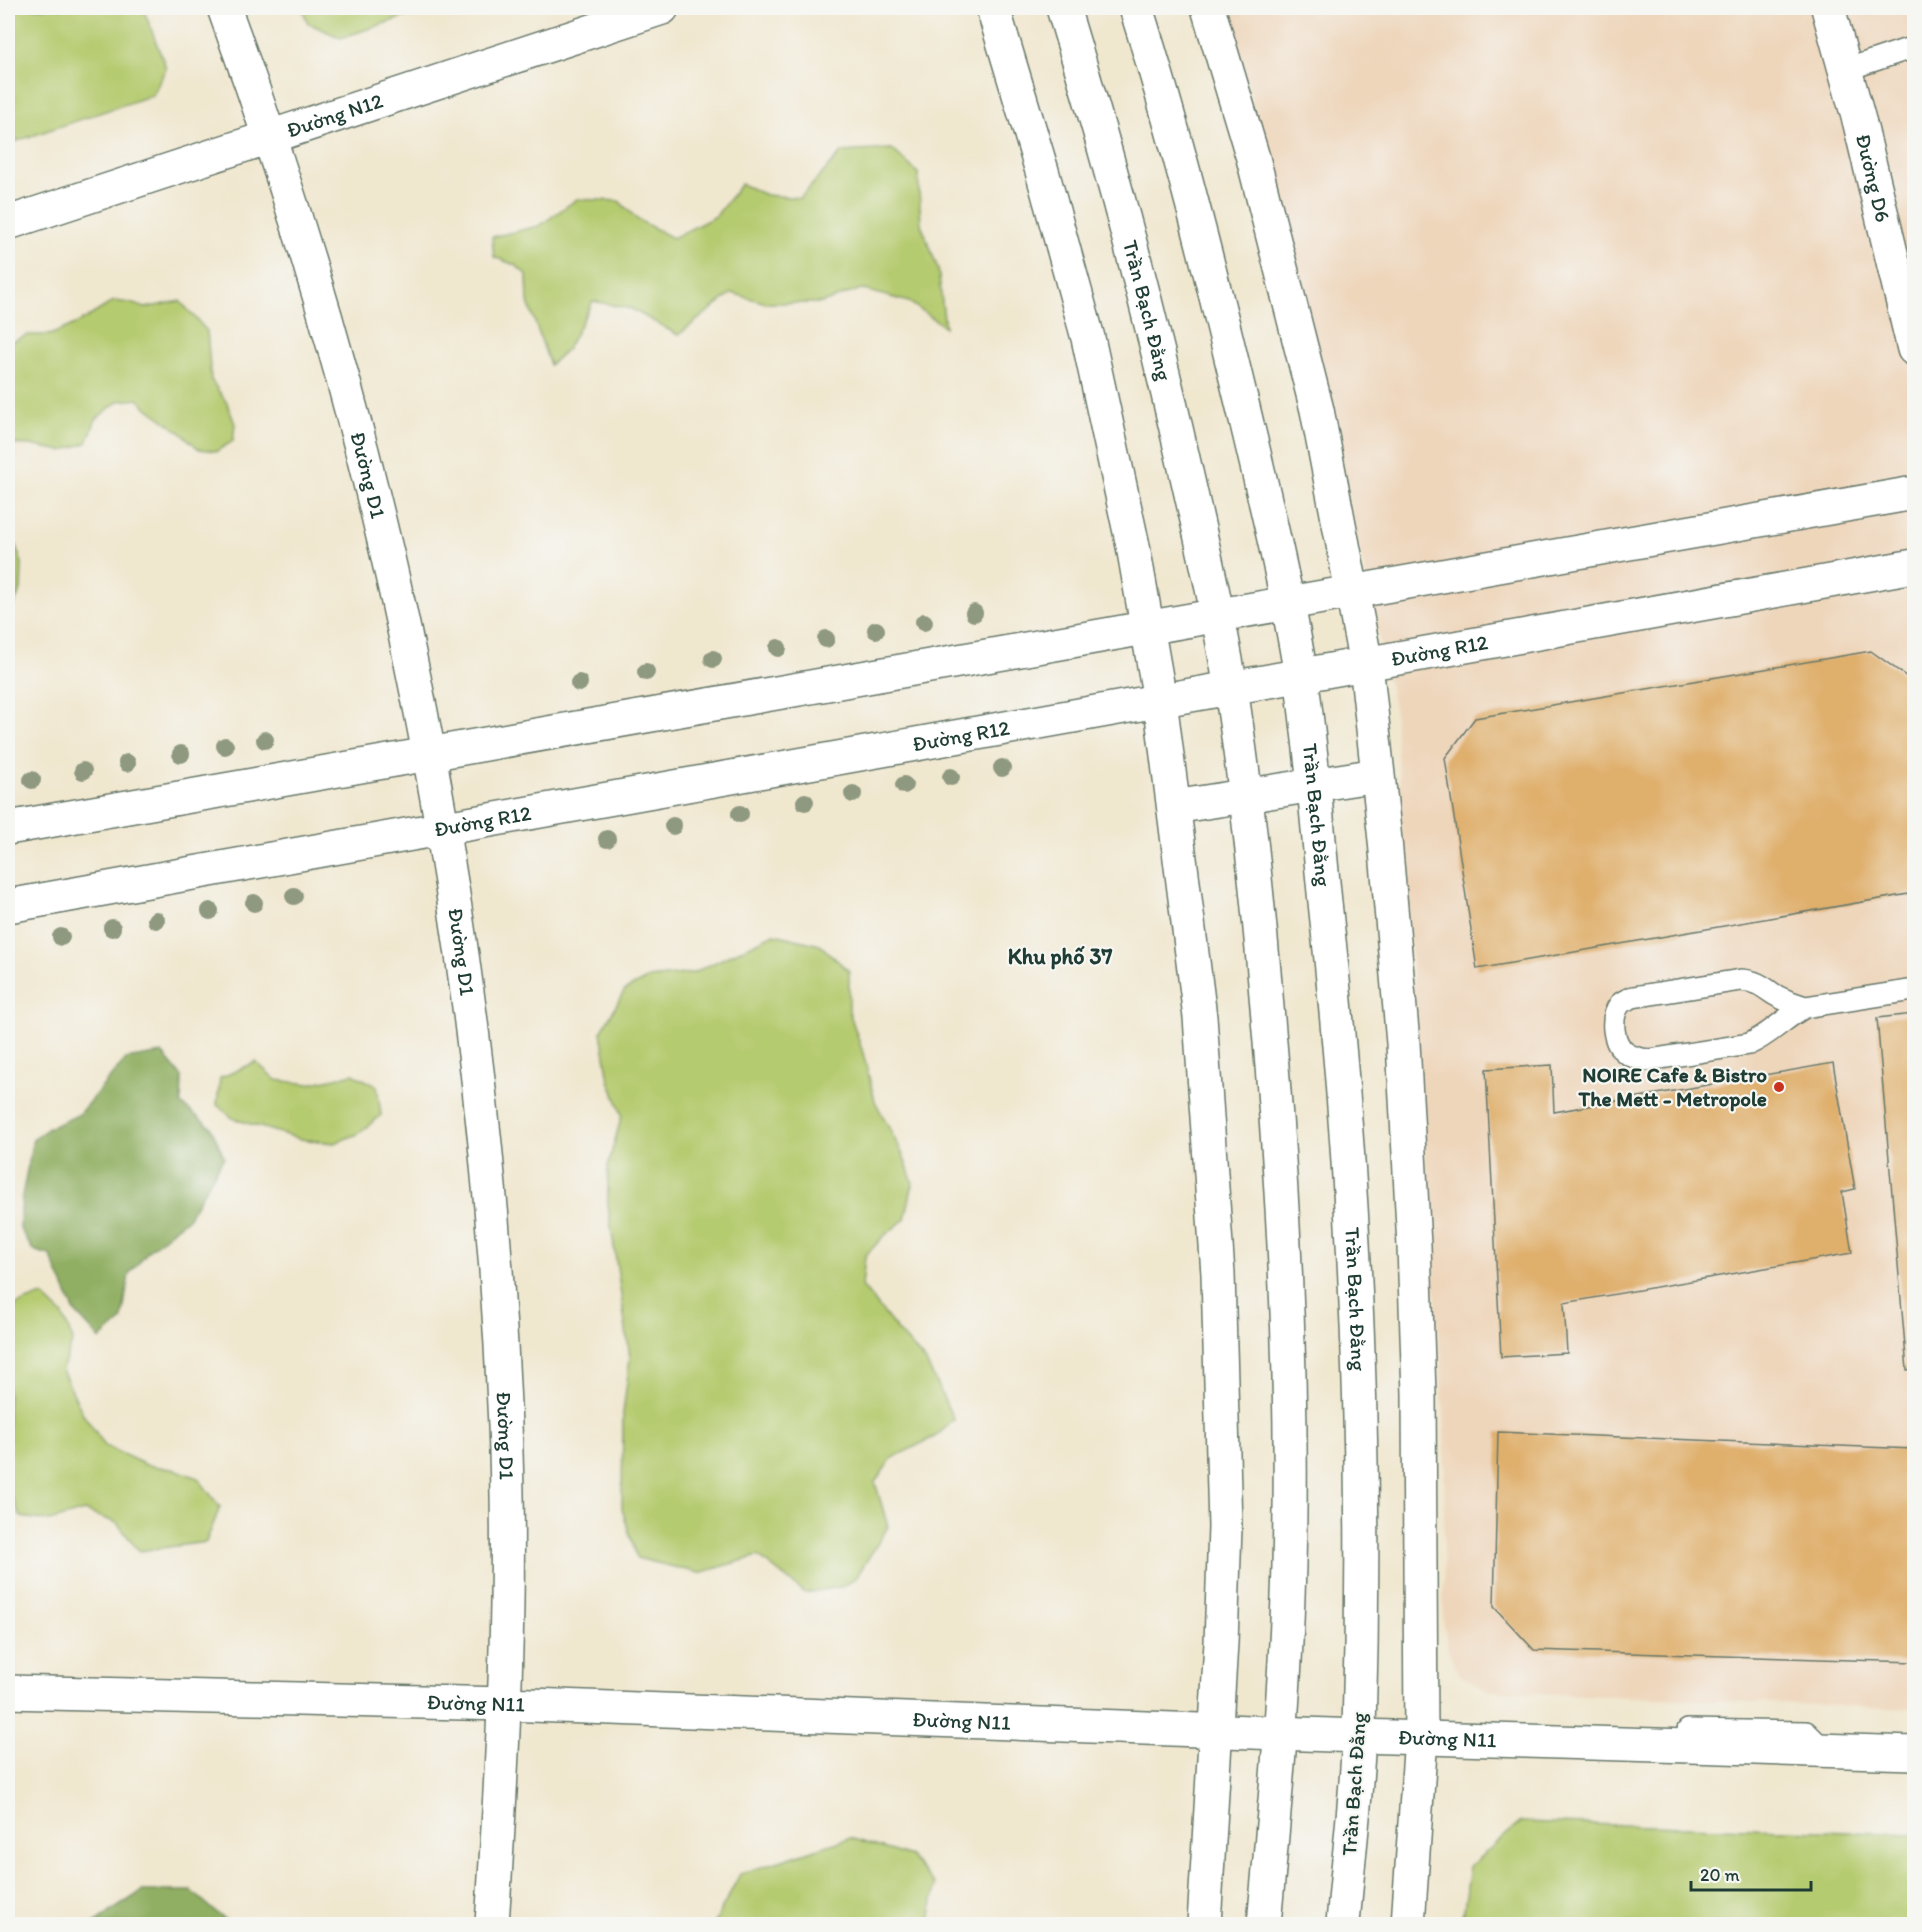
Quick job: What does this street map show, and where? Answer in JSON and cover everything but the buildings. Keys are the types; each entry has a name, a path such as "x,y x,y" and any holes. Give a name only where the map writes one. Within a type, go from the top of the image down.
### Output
{"street":[{"name":"Đường D1","path":"224,8 270,137 331,336 386,543 429,754 456,913 481,1103 496,1271 505,1426 507,1580 505,1704 492,1924"},
{"name":"Đường N12","path":"8,223 662,8"},
{"path":"993,8 1042,171 1088,338 1133,546 1160,700 1200,1017 1218,1274 1225,1527 1204,1924"},
{"name":"Trần Bạch Đằng","path":"1063,8 1094,106 1165,377 1203,544 1230,687"},
{"path":"1136,8 1158,78 1200,232 1271,526 1287,604"},
{"path":"1208,8 1253,158 1317,410 1366,663 1403,1043 1419,1394 1421,1737 1408,1924"},
{"name":"Đường D6","path":"1828,8 1914,349"},
{"path":"8,828 1914,493"},
{"name":"Đường R12","path":"8,906 1914,566"},
{"name":"Trần Bạch Đằng","path":"1287,604 1301,675 1335,991 1348,1149 1360,1386 1362,1573 1359,1736 1343,1924"},
{"path":"1230,687 1246,794 1260,926 1281,1167 1288,1346 1289,1566 1281,1731 1264,1924"},
{"path":"1174,807 1377,775"},
{"name":"Đường N11","path":"8,1692 505,1704 1281,1731 1359,1736 1914,1753"}],"lane":[{"path":"1845,69 1914,47"},
{"path":"1805,1007 1773,994 1754,981 1741,980 1633,997 1622,1002 1615,1013 1613,1026 1617,1041 1624,1052 1636,1058 1649,1060 1749,1044 1763,1038 1789,1015 1805,1007 1914,990"}],"shaded area":[{"path":"1227,8 1914,8 1914,1709 1489,1691 1461,1677 1448,1650 1443,1619 1445,1432 1394,707 1303,289"}],"green space":[{"path":"8,8 143,8 166,68 153,95 8,144"},
{"path":"302,8 431,8 341,38 308,23"},
{"path":"892,149 918,173 921,224 938,269 945,327 909,302 861,289 822,303 766,303 732,293 678,335 632,309 593,301 567,349 550,365 528,302 527,275 515,265 494,257 492,237 539,226 577,199 619,201 638,220 673,238 716,216 741,184 766,195 800,198 842,152"},
{"path":"114,301 145,308 180,301 207,331 211,380 227,403 235,424 233,441 217,451 199,449 138,399 118,401 96,419 87,443 62,451 30,445 8,444 8,343 28,335 50,335 80,322"},
{"path":"8,531 11,533 22,563 21,590 8,616"},
{"path":"774,934 820,945 849,971 849,1011 875,1101 903,1155 913,1183 905,1219 865,1256 862,1286 926,1362 954,1420 936,1436 892,1458 875,1482 888,1527 857,1576 845,1586 805,1593 758,1556 699,1573 637,1558 622,1509 623,1413 630,1358 608,1205 608,1166 622,1115 609,1080 601,1032 625,990 649,978 693,973"},
{"path":"162,1053 182,1077 181,1104 211,1127 224,1157 189,1217 149,1250 129,1274 122,1320 100,1339 75,1312 50,1255 33,1250 20,1229 22,1196 33,1139 49,1128 78,1115 126,1059"},
{"path":"256,1062 276,1080 309,1084 353,1074 377,1086 381,1115 358,1134 334,1143 300,1139 234,1119 217,1105 220,1078"},
{"path":"42,1295 62,1314 73,1340 62,1370 82,1412 105,1446 146,1465 177,1470 198,1478 220,1507 206,1542 139,1551 117,1523 84,1511 49,1521 21,1517 8,1489 8,1308"},
{"path":"1521,1822 1914,1834 1914,1924 1462,1924 1470,1866"},
{"path":"850,1838 911,1857 935,1885 930,1924 714,1924 740,1874"},
{"path":"142,1891 192,1891 224,1919 238,1924 92,1924"}],"place":[{"name":"NOIRE Cafe & Bistro The Mett - Metropole","path":"1779,1087"}],"district":[{"name":"Khu phố 37","path":"1060,956"}]}
